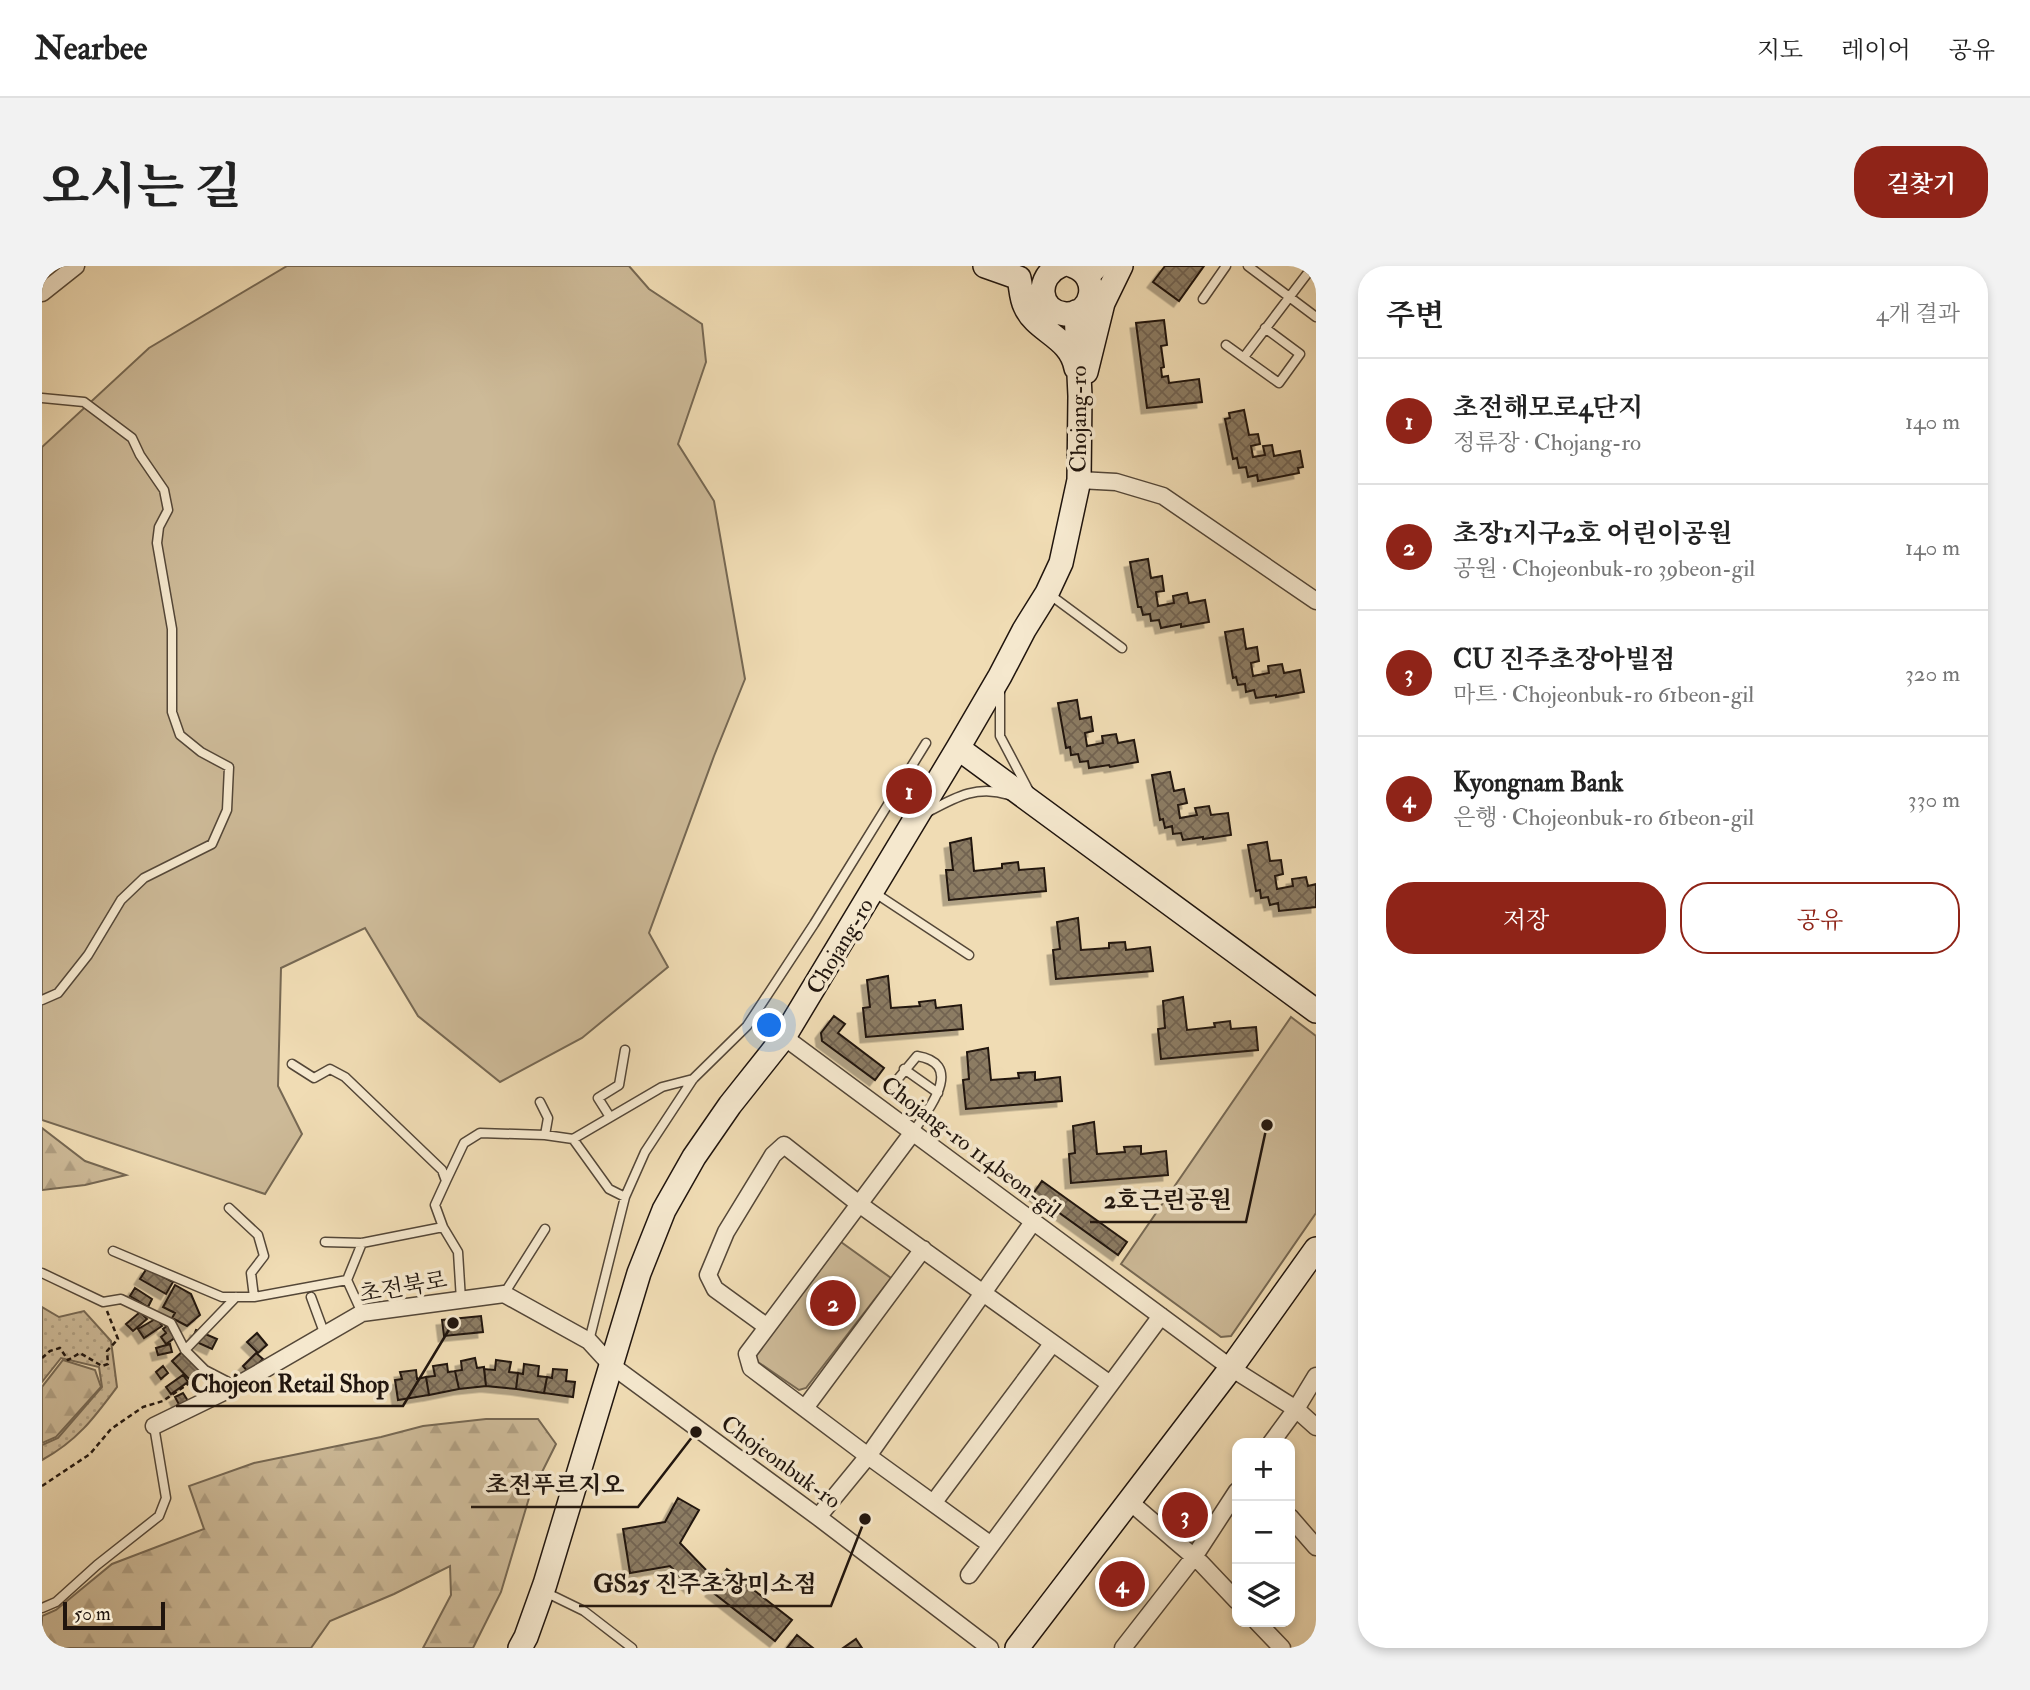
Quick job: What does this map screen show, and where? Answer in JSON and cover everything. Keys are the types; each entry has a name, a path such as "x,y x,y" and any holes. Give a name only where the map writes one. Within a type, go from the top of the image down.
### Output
{"street":[{"path":"42,293 76,266"},
{"path":"985,266 1019,278 1025,306 1037,322 1067,347 1074,360 1080,396"},
{"path":"1023,266 1054,270 1043,286 1043,293 1050,307 1066,314 1076,312 1088,303 1091,295 1088,270"},
{"path":"1080,396 1103,303 1121,266"},
{"name":"Chojang-ro","path":"520,1648 543,1591 639,1273 664,1210 694,1157 730,1105 784,1037 958,748 1047,593 1061,563 1079,480 1080,396 1076,312"},
{"path":"1079,480 1116,482 1163,496 1316,601"},
{"path":"958,748 1316,1011"},
{"name":"Chojang-ro 114beon-gil","path":"784,1037 1231,1368 1296,1409 1316,1427"},
{"path":"914,1132 747,1354 751,1368 990,1545"},
{"path":"766,1326 715,1289 708,1275 726,1232 773,1155 784,1145 859,1204 1110,1384"},
{"path":"818,1517 868,1456 1033,1222"},
{"path":"1017,1648 1231,1368 1316,1249"},
{"path":"804,1408 923,1250"},
{"path":"505,1294 589,1341 611,1365"},
{"name":"초전북로","path":"154,1426 236,1386 362,1313 505,1294"},
{"path":"970,1575 1161,1316"},
{"path":"934,1502 1052,1344"},
{"name":"Chojeonbuk-ro","path":"611,1365 990,1648"},
{"path":"1275,1438 1316,1376"},
{"path":"1123,1648 1194,1557 1232,1499"},
{"path":"1130,1502 1194,1557 1232,1596"},
{"path":"1295,1523 1316,1547"},
{"path":"1262,1627 1282,1648"}],"lane":[{"path":"1203,299 1226,266"},
{"path":"1248,266 1316,317"},
{"path":"1244,357 1313,266"},
{"path":"1226,345 1279,383 1300,354 1265,328"},
{"path":"42,398 84,402 132,438 164,490 168,510 159,527 157,543 172,629 172,712 180,735 201,752 229,766 227,810 212,844 144,878 121,900 88,955 58,993 42,1000"},
{"path":"1047,593 1122,648"},
{"path":"1000,676 1000,736 1037,805"},
{"path":"589,1341 625,1197 645,1152 693,1079 747,1026 926,743"},
{"path":"917,818 955,797 975,792 995,791 1037,805"},
{"path":"873,891 969,955"},
{"path":"610,1118 598,1098 619,1085 625,1050"},
{"path":"891,1086 917,1056 926,1057 942,1076 942,1086 914,1132"},
{"path":"292,1064 314,1077 330,1069 345,1077 442,1170 446,1181"},
{"path":"905,1069 938,1093"},
{"path":"461,1300 458,1252 443,1227 435,1205 464,1143 480,1133 545,1135 573,1139 662,1087 693,1079"},
{"path":"540,1102 548,1118 545,1135"},
{"path":"573,1139 609,1189 625,1197"},
{"path":"229,1208 258,1235 264,1256 251,1273 254,1297"},
{"path":"325,1242 362,1243 443,1227"},
{"path":"505,1294 545,1229"},
{"path":"362,1243 347,1280 362,1313"},
{"path":"113,1251 222,1297 254,1297 347,1280"},
{"path":"42,1273 103,1301 121,1299 171,1323 185,1350 205,1370 236,1386"},
{"path":"185,1350 236,1297"},
{"path":"311,1297 325,1335"},
{"name":"초전북로","path":"42,1608 57,1602 97,1565 159,1516 166,1498 154,1426"},
{"path":"543,1591 584,1611 632,1648"}],"path":[{"path":"42,1358 50,1351 60,1348 68,1360 80,1353 102,1366 108,1364 107,1351 118,1339 103,1301"},
{"path":"42,1486 90,1454 111,1429 143,1407 163,1401 205,1370"}],"green space":[{"path":"287,266 629,266 649,289 702,324 706,362 678,444 714,501 745,679 649,933 668,967 582,1038 500,1082 418,1016 365,928 281,968 278,1086 302,1134 265,1194 42,1120 42,447 149,348"},
{"path":"1291,1017 1316,1036 1316,1213 1231,1336 1221,1337 1121,1264"},
{"path":"42,1128 85,1161 126,1175 85,1185 42,1190"},
{"path":"841,1242 891,1278 806,1388 799,1390 758,1362 756,1355"},
{"path":"42,1307 59,1317 84,1311 111,1341 117,1387 75,1437 42,1460 42,1445 58,1438 102,1387 99,1367 61,1358 42,1382"},
{"path":"63,1360 95,1370 101,1387 56,1437 42,1443 42,1387"},
{"path":"486,1419 538,1419 556,1444 529,1498 501,1592 473,1648 423,1648 451,1595 450,1566 394,1594 330,1621 311,1648 42,1648 42,1616 56,1610 112,1564 204,1529 189,1486 254,1463 423,1426"}],"building":[{"path":"1165,266 1204,266 1179,301 1153,282"},
{"path":"1164,320 1167,345 1161,346 1164,367 1161,368 1162,377 1168,376 1169,383 1199,379 1202,402 1147,408 1136,323"},
{"path":"1244,410 1249,435 1258,434 1260,444 1251,446 1253,457 1265,455 1263,446 1272,445 1274,456 1300,451 1303,467 1298,468 1299,473 1258,481 1257,475 1248,477 1246,467 1239,468 1237,458 1233,459 1225,419 1230,418 1229,413"},
{"path":"1148,559 1151,578 1162,576 1164,591 1156,592 1158,606 1174,603 1173,596 1187,593 1189,603 1205,600 1209,622 1161,628 1159,620 1151,621 1150,614 1143,615 1141,607 1138,607 1130,562"},
{"path":"1243,629 1246,649 1257,647 1259,661 1251,663 1253,676 1269,673 1268,666 1282,664 1284,673 1300,670 1304,692 1256,698 1254,690 1246,692 1245,684 1238,685 1236,677 1233,678 1225,632"},
{"path":"1077,700 1080,719 1091,717 1093,731 1085,733 1087,746 1103,743 1102,736 1116,734 1118,743 1134,740 1138,762 1089,768 1088,761 1080,762 1078,754 1071,755 1070,747 1066,748 1058,703"},
{"path":"1170,772 1174,791 1184,789 1187,803 1178,805 1180,818 1197,815 1195,808 1209,806 1211,815 1228,813 1231,835 1183,840 1181,833 1173,834 1172,826 1165,828 1163,819 1160,820 1152,775"},
{"path":"971,838 974,871 1002,868 1002,864 1018,862 1019,870 1044,868 1046,891 949,900 946,870 953,870 950,843"},
{"path":"1267,842 1270,861 1281,860 1283,874 1275,876 1277,889 1293,886 1292,879 1306,877 1308,886 1316,884 1316,907 1279,911 1278,903 1270,905 1268,897 1261,898 1260,890 1256,891 1248,845"},
{"path":"1078,918 1081,950 1109,948 1109,943 1125,942 1126,950 1150,947 1153,971 1056,979 1053,950 1060,949 1057,922"},
{"path":"888,976 891,1008 920,1006 919,1002 935,1000 936,1008 961,1005 963,1029 866,1037 863,1008 870,1007 867,980"},
{"path":"1183,997 1187,1030 1215,1027 1214,1023 1230,1021 1231,1029 1256,1027 1258,1050 1161,1059 1158,1029 1165,1028 1163,1001"},
{"path":"834,1016 845,1024 838,1033 884,1068 875,1080 822,1041 821,1033"},
{"path":"988,1048 991,1080 1019,1078 1018,1073 1035,1072 1035,1080 1060,1077 1062,1101 966,1109 963,1080 969,1079 967,1052"},
{"path":"1094,1122 1097,1154 1125,1152 1124,1147 1141,1146 1141,1154 1166,1151 1168,1175 1071,1183 1069,1154 1075,1153 1073,1126"},
{"path":"1042,1181 1127,1242 1118,1255 1033,1194"},
{"path":"147,1268 173,1282 166,1294 140,1279"},
{"path":"175,1285 191,1294 200,1315 187,1326 172,1318 175,1313 163,1307"},
{"path":"135,1288 152,1299 148,1307 130,1296"},
{"path":"140,1312 147,1319 133,1331 126,1324"},
{"path":"481,1316 483,1332 444,1336 442,1320"},
{"path":"157,1318 162,1326 144,1338 138,1329"},
{"path":"168,1325 176,1337 166,1344 161,1337 166,1333 163,1329"},
{"path":"196,1330 217,1339 212,1349 192,1340"},
{"path":"257,1333 267,1345 258,1353 247,1342"},
{"path":"170,1344 172,1352 158,1355 156,1348"},
{"path":"183,1351 200,1369 189,1379 172,1361"},
{"path":"256,1353 263,1359 249,1373 243,1366"},
{"path":"475,1358 477,1368 484,1367 486,1386 459,1389 455,1371 462,1370 461,1361"},
{"path":"496,1360 511,1362 509,1372 518,1373 516,1389 486,1386 484,1369 495,1370"},
{"path":"447,1364 448,1372 455,1371 459,1389 429,1395 426,1377 435,1376 433,1366"},
{"path":"524,1364 539,1366 538,1376 547,1377 544,1393 516,1389 518,1373 523,1374"},
{"path":"163,1366 168,1373 161,1379 156,1372"},
{"path":"553,1369 567,1370 566,1381 575,1382 573,1397 544,1393 547,1377 552,1378"},
{"path":"416,1370 417,1379 426,1377 429,1395 398,1400 395,1380 402,1379 400,1372"},
{"path":"183,1375 188,1382 171,1394 166,1387"},
{"path":"183,1393 190,1404 185,1416 175,1397"},
{"path":"678,1498 699,1510 680,1543 708,1572 691,1588 670,1566 630,1573 623,1529 665,1522"},
{"path":"727,1569 792,1620 775,1641 711,1591"},
{"path":"797,1635 813,1648 787,1648"},
{"path":"856,1639 862,1648 843,1648"}],"place":[{"name":"초전해모로4단지","path":"909,791"},
{"name":"2호근린공원","path":"1267,1125"},
{"name":"초장1지구2호 어린이공원","path":"833,1303"},
{"name":"Chojeon Retail Shop","path":"453,1323"},
{"name":"초전푸르지오","path":"696,1432"},
{"name":"CU 진주초장아빌점","path":"1185,1515"},
{"name":"GS25 진주초장미소점","path":"865,1519"},
{"name":"Kyongnam Bank","path":"1122,1584"}]}
